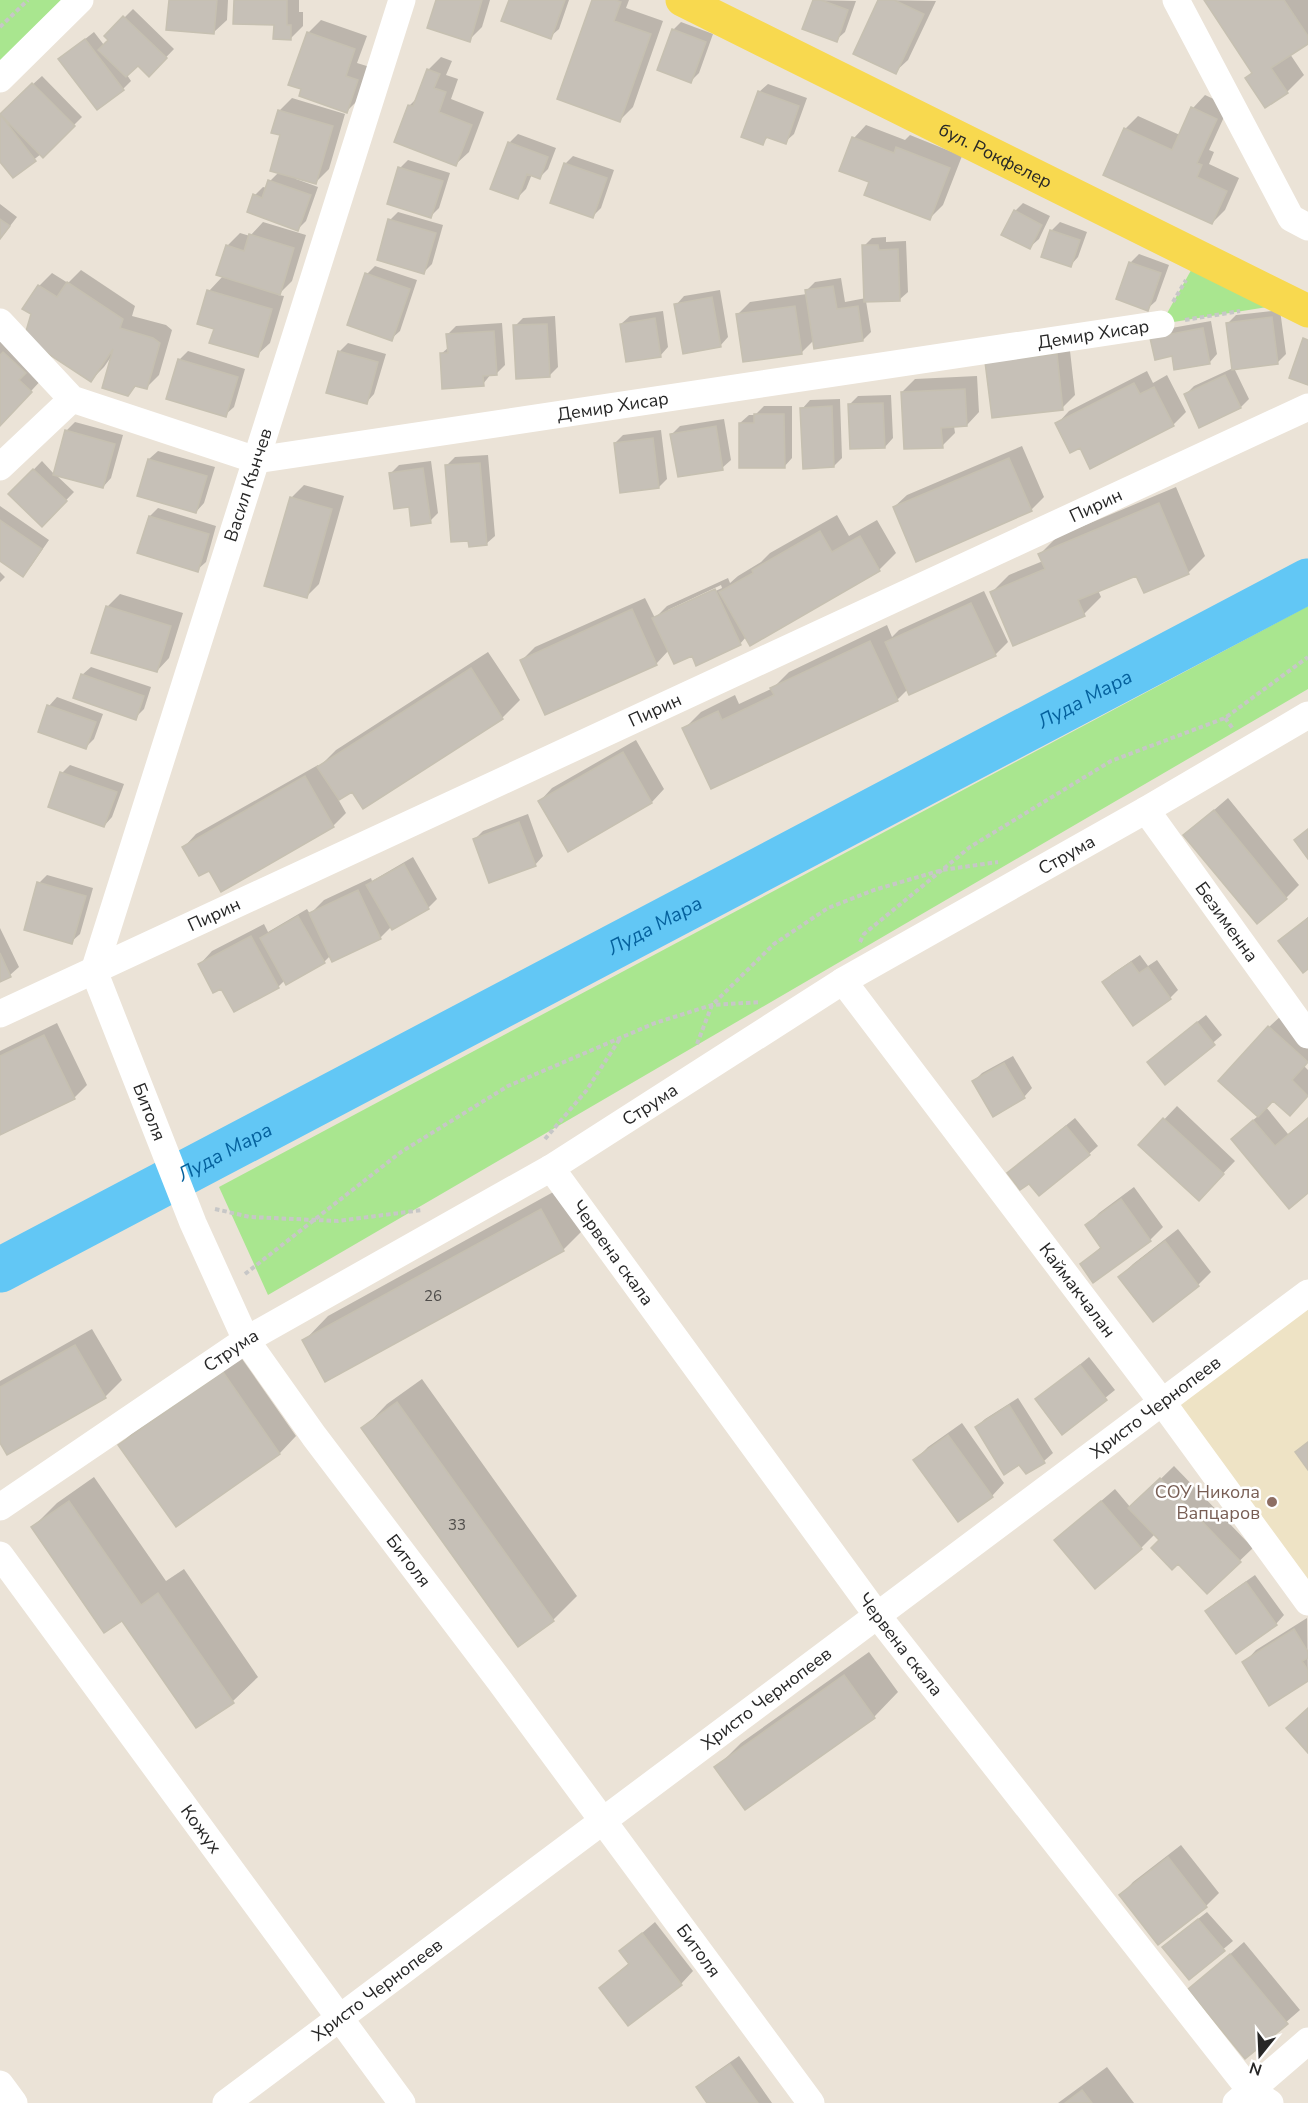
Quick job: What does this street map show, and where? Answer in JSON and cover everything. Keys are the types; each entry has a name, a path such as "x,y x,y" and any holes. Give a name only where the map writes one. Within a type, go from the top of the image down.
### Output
{"main road":[{"name":"бул. Рокфелер","path":"682,0 1308,311"}],"street":[{"path":"0,79 80,0"},
{"name":"Васил Кънчев","path":"94,971 402,0"},
{"path":"1176,0 1291,218 1308,227"},
{"name":"Демир Хисар","path":"0,322 72,399 256,460 1161,324"},
{"path":"0,467 72,399"},
{"name":"Пирин","path":"0,1014 1308,407"},
{"name":"Струма","path":"0,1506 246,1340 546,1157 843,981 1146,810 1308,715"},
{"name":"Безименна","path":"1146,810 1308,1035"},
{"name":"Битоля","path":"94,971 189,1213 246,1340 314,1436 492,1671 811,2103"},
{"name":"Каймакчалан","path":"843,981 1162,1402 1308,1602"},
{"name":"Червена скала","path":"546,1157 877,1615 1252,2099"},
{"name":"Христо Чернопеев","path":"226,2103 1308,1293"},
{"name":"Кожух","path":"0,1555 402,2103"},
{"path":"1252,2099 1308,2041"},
{"path":"0,2084 14,2103"}],"path":[{"path":"0,27 28,0"},
{"path":"1161,324 1199,256"},
{"path":"1161,324 1248,310"},
{"path":"843,981 864,934 970,847 1111,760 1225,718 1308,657"},
{"path":"697,1045 712,1005 774,944 828,908 873,890 942,870 1000,862"},
{"path":"224,1290 401,1152 508,1086 656,1023 712,1005 770,1002"},
{"path":"546,1157 621,1037"},
{"path":"189,1213 338,1221 428,1209"}],"shaded area":[{"name":"СОУ Никола Вапцаров","path":"1308,1293 1308,1602 1162,1402"}],"green space":[{"path":"0,0 80,0 0,79"},
{"path":"1199,256 1292,303 1161,324"},
{"path":"1308,606 1308,689 268,1295 219,1187"}],"building":[{"path":"169,0 217,0 214,34 166,30"},
{"path":"234,0 287,0 287,25 291,25 291,40 273,39 274,25 233,24"},
{"path":"436,0 482,0 470,42 427,28"},
{"path":"509,0 565,0 551,39 501,21"},
{"path":"592,0 621,2 614,21 651,34 620,122 557,99"},
{"path":"813,0 821,0 848,10 837,42 802,29"},
{"path":"878,0 894,0 924,14 896,74 853,54"},
{"path":"1204,0 1284,0 1308,36 1308,44 1271,68 1288,93 1265,108 1245,78 1252,73"},
{"path":"123,16 167,58 149,77 138,66 126,77 98,50 108,40 104,36"},
{"path":"672,29 706,42 691,83 657,70"},
{"path":"307,32 355,49 346,76 358,80 347,113 299,96 301,89 288,85"},
{"path":"85,39 124,90 97,110 58,59"},
{"path":"427,69 440,74 434,88 446,92 439,112 472,125 456,166 394,142 408,105 413,106"},
{"path":"32,83 75,126 43,158 0,114"},
{"path":"758,91 799,106 786,144 766,137 763,145 741,137"},
{"path":"1191,107 1217,119 1197,163 1202,165 1197,177 1227,191 1212,224 1103,175 1124,128 1172,150"},
{"path":"278,110 333,126 316,184 270,171 280,135 271,133"},
{"path":"0,114 36,161 13,178 0,162"},
{"path":"852,137 894,153 896,147 950,168 930,220 864,195 869,182 839,171"},
{"path":"508,142 548,157 540,179 527,174 518,199 490,189"},
{"path":"564,163 607,178 593,218 550,203"},
{"path":"398,167 443,181 431,218 387,204"},
{"path":"268,180 311,195 298,231 247,212 253,194 262,198"},
{"path":"1014,210 1042,225 1030,249 1001,235"},
{"path":"0,219 10,226 0,239"},
{"path":"388,219 436,233 424,274 377,260"},
{"path":"1050,230 1080,240 1071,267 1041,257"},
{"path":"249,234 294,248 280,295 216,275 226,245 244,251"},
{"path":"862,245 878,245 879,250 898,249 900,301 864,302"},
{"path":"1129,262 1161,273 1148,311 1116,299"},
{"path":"365,273 410,289 392,341 347,325"},
{"path":"67,282 123,319 120,328 153,338 160,343 147,389 135,386 128,396 102,388 113,349 91,382 24,338 31,314 22,309 38,285 57,297"},
{"path":"833,286 837,309 858,306 863,341 814,349 805,290"},
{"path":"207,290 272,309 258,357 209,343 214,329 197,324"},
{"path":"712,297 721,347 683,354 674,304"},
{"path":"795,306 802,354 743,362 736,314"},
{"path":"1272,317 1278,364 1232,370 1226,323"},
{"path":"655,318 661,357 626,362 620,324"},
{"path":"547,324 550,377 516,379 513,325"},
{"path":"1203,328 1210,364 1174,370 1172,356 1155,360 1150,338"},
{"path":"494,331 497,375 483,376 484,386 442,389 440,353 448,353 446,334"},
{"path":"1303,338 1308,340 1308,385 1289,378"},
{"path":"338,351 378,362 367,404 326,393"},
{"path":"3,352 26,373 19,380 32,392 0,426 0,355"},
{"path":"1057,354 1063,410 992,418 985,362"},
{"path":"178,359 238,377 226,417 166,399"},
{"path":"1225,375 1241,408 1199,428 1184,394"},
{"path":"1134,383 1140,394 1154,387 1174,426 1090,469 1080,448 1070,453 1055,423"},
{"path":"965,389 967,426 941,428 943,448 904,449 901,392"},
{"path":"883,403 885,448 850,449 848,404"},
{"path":"832,406 834,467 803,469 800,408"},
{"path":"754,414 784,414 785,468 739,468 739,423 754,423"},
{"path":"716,426 723,470 678,477 670,434"},
{"path":"65,430 115,444 103,488 53,475"},
{"path":"653,438 659,488 620,493 614,443"},
{"path":"1009,458 1032,511 916,562 893,507"},
{"path":"148,459 207,476 196,513 137,496"},
{"path":"480,463 487,545 469,547 468,541 451,542 445,465"},
{"path":"423,468 431,523 411,526 409,507 394,509 389,473"},
{"path":"33,469 67,501 42,527 8,494"},
{"path":"290,497 332,509 307,598 264,586"},
{"path":"1159,503 1189,574 1144,593 1136,576 1078,600 1085,616 1013,646 990,592 1045,569 1038,554"},
{"path":"149,516 209,534 198,572 137,553"},
{"path":"0,520 42,549 23,577 0,561"},
{"path":"820,531 832,552 860,536 880,571 750,646 719,592"},
{"path":"715,589 741,645 696,666 692,656 674,664 652,618"},
{"path":"971,603 996,656 909,695 885,642"},
{"path":"106,606 171,626 157,672 91,653"},
{"path":"632,609 657,665 545,715 520,660"},
{"path":"870,641 898,701 711,789 682,728 718,711 722,720 774,695 770,688"},
{"path":"471,668 503,719 363,809 352,792 339,800 317,767"},
{"path":"81,674 144,696 136,720 73,698"},
{"path":"47,705 96,722 86,749 38,732"},
{"path":"623,752 652,803 568,852 538,801"},
{"path":"60,772 117,792 104,827 48,807"},
{"path":"305,776 334,827 221,892 209,871 199,876 182,847"},
{"path":"1214,810 1287,899 1257,924 1183,835"},
{"path":"519,822 536,866 489,883 473,839"},
{"path":"1308,829 1308,859 1294,840"},
{"path":"404,864 429,909 392,930 366,885"},
{"path":"37,882 86,896 72,944 24,930"},
{"path":"358,890 381,939 332,962 309,913"},
{"path":"298,916 325,963 286,985 260,938"},
{"path":"1308,918 1308,969 1303,973 1278,941"},
{"path":"251,936 279,988 234,1012 221,989 213,993 198,964"},
{"path":"0,953 11,977 0,982"},
{"path":"1131,962 1139,973 1148,967 1171,999 1133,1026 1102,982"},
{"path":"1197,1022 1215,1045 1165,1085 1147,1062"},
{"path":"1268,1026 1308,1062 1292,1080 1308,1096 1290,1116 1273,1101 1258,1117 1218,1081"},
{"path":"44,1035 75,1099 0,1135 0,1056"},
{"path":"1004,1063 1025,1098 993,1117 972,1081"},
{"path":"1163,1118 1224,1174 1199,1201 1138,1145"},
{"path":"1308,1118 1308,1193 1289,1209 1231,1139 1253,1120 1275,1146"},
{"path":"1066,1126 1090,1155 1039,1196 1029,1184 1020,1190 1007,1173"},
{"path":"1121,1199 1151,1241 1093,1283 1080,1264 1101,1248 1085,1225"},
{"path":"541,1209 564,1251 325,1382 302,1340"},
{"path":"1165,1241 1199,1286 1153,1322 1118,1277"},
{"path":"75,1345 106,1398 7,1455 0,1443 0,1387"},
{"path":"1080,1365 1107,1400 1062,1435 1035,1399"},
{"path":"223,1372 280,1454 176,1527 118,1445"},
{"path":"397,1402 554,1621 518,1647 361,1428"},
{"path":"1009,1405 1045,1463 1026,1474 1019,1465 1004,1475 975,1427"},
{"path":"948,1435 993,1497 958,1522 913,1460"},
{"path":"1308,1442 1308,1470 1295,1452"},
{"path":"1160,1478 1241,1562 1207,1594 1178,1564 1172,1570 1151,1548 1159,1540 1128,1508"},
{"path":"69,1501 141,1605 158,1593 234,1703 196,1728 122,1621 104,1633 31,1527"},
{"path":"1101,1501 1142,1549 1095,1589 1054,1540"},
{"path":"1246,1582 1277,1625 1236,1654 1205,1611"},
{"path":"1294,1629 1308,1652 1308,1658 1302,1661 1308,1670 1308,1681 1269,1706 1242,1662"},
{"path":"844,1675 875,1718 745,1810 714,1767"},
{"path":"1308,1708 1308,1753 1286,1728"},
{"path":"1168,1857 1207,1907 1158,1945 1119,1895"},
{"path":"1198,1919 1225,1951 1189,1980 1162,1947"},
{"path":"642,1933 682,1985 628,2026 599,1988 629,1964 619,1951"},
{"path":"1230,1954 1288,2024 1245,2059 1188,1989"},
{"path":"730,2064 758,2103 707,2103 696,2087"},
{"path":"1082,2090 1092,2103 1065,2103"}],"waterway":[{"name":"Луда Мара","path":"0,1270 1308,581"}],"place":[{"name":"СОУ Никола Вапцаров","path":"1272,1502"}]}
